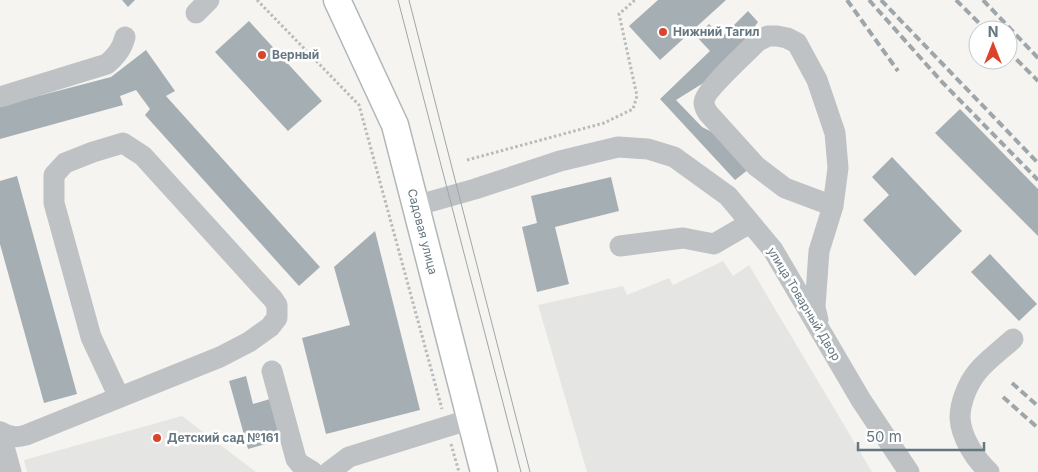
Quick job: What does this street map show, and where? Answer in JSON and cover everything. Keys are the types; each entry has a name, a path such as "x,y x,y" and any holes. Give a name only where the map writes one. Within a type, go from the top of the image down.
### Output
{"main road":[{"name":"Садовая улица","path":"336,0 395,124 484,472"}],"street":[{"path":"820,330 815,308 816,286 820,250 833,206 838,168 835,133 817,80 797,43 787,38 768,36 758,41 711,90 704,102 705,108 756,166 785,188 833,206"},
{"path":"0,97 107,64 116,56 125,38"},
{"path":"0,432 18,437 26,434 220,357 249,342 270,327 277,318 277,306 273,299 143,156 123,144 93,152 65,164 54,175 54,203 91,337 119,397"},
{"name":"улица Товарный Двор","path":"415,206 475,189 560,161 618,146 648,149 674,157 728,196 773,250 861,400 893,451 909,472"},
{"path":"620,246 683,238 714,244 750,223"},
{"path":"989,472 966,441 960,418 965,393 978,371 1012,339"},
{"path":"272,371 296,459 300,464 313,472"},
{"path":"327,472 349,457 471,419"},
{"path":"0,432 11,472"}],"path":[{"path":"257,0 359,104 459,472"},
{"path":"467,160 604,123 633,109 637,96 619,14 634,0"}],"shaded area":[{"path":"723,261 733,276 749,265 872,472 587,472 538,305 623,286 627,295 669,278 673,285"},
{"name":"Детский сад №161","path":"182,416 256,472 27,472 24,460"}],"building":[{"path":"122,0 135,0 128,7"},
{"name":"Нижний Тагил","path":"658,0 726,0 660,60 629,26"},
{"path":"748,11 758,22 728,64 705,82 676,100 702,127 724,138 749,169 735,180 660,99 710,51 696,36 709,24 722,37"},
{"path":"249,21 322,101 288,131 215,52"},
{"path":"146,50 175,91 166,96 320,267 299,286 145,115 150,109 136,90 120,96 123,105 0,139 0,106 111,77"},
{"path":"960,109 1038,189 1038,236 935,133"},
{"path":"892,157 962,231 915,276 863,220 889,195 872,177"},
{"path":"17,176 77,394 44,403 0,244 0,181"},
{"path":"611,177 619,211 555,227 569,284 537,292 522,227 537,223 531,196"},
{"path":"375,231 420,410 326,434 302,338 350,325 334,267"},
{"path":"990,254 1037,304 1019,321 971,272"},
{"path":"246,376 253,404 270,399 281,440 248,449 229,381"}],"tram line":[{"path":"398,0 521,472"},
{"path":"409,0 530,472"}],"railway":[{"path":"847,0 898,71"},
{"path":"869,0 942,82 1038,180"},
{"path":"881,0 1038,163"},
{"path":"956,0 976,20"},
{"path":"983,0 1038,58"},
{"path":"1018,61 1038,81"},
{"path":"1012,383 1038,406"},
{"path":"1003,397 1038,428"}],"place":[{"name":"Нижний Тагил","path":"663,32"},
{"name":"Верный","path":"262,55"},
{"name":"Детский сад №161","path":"157,438"}]}
